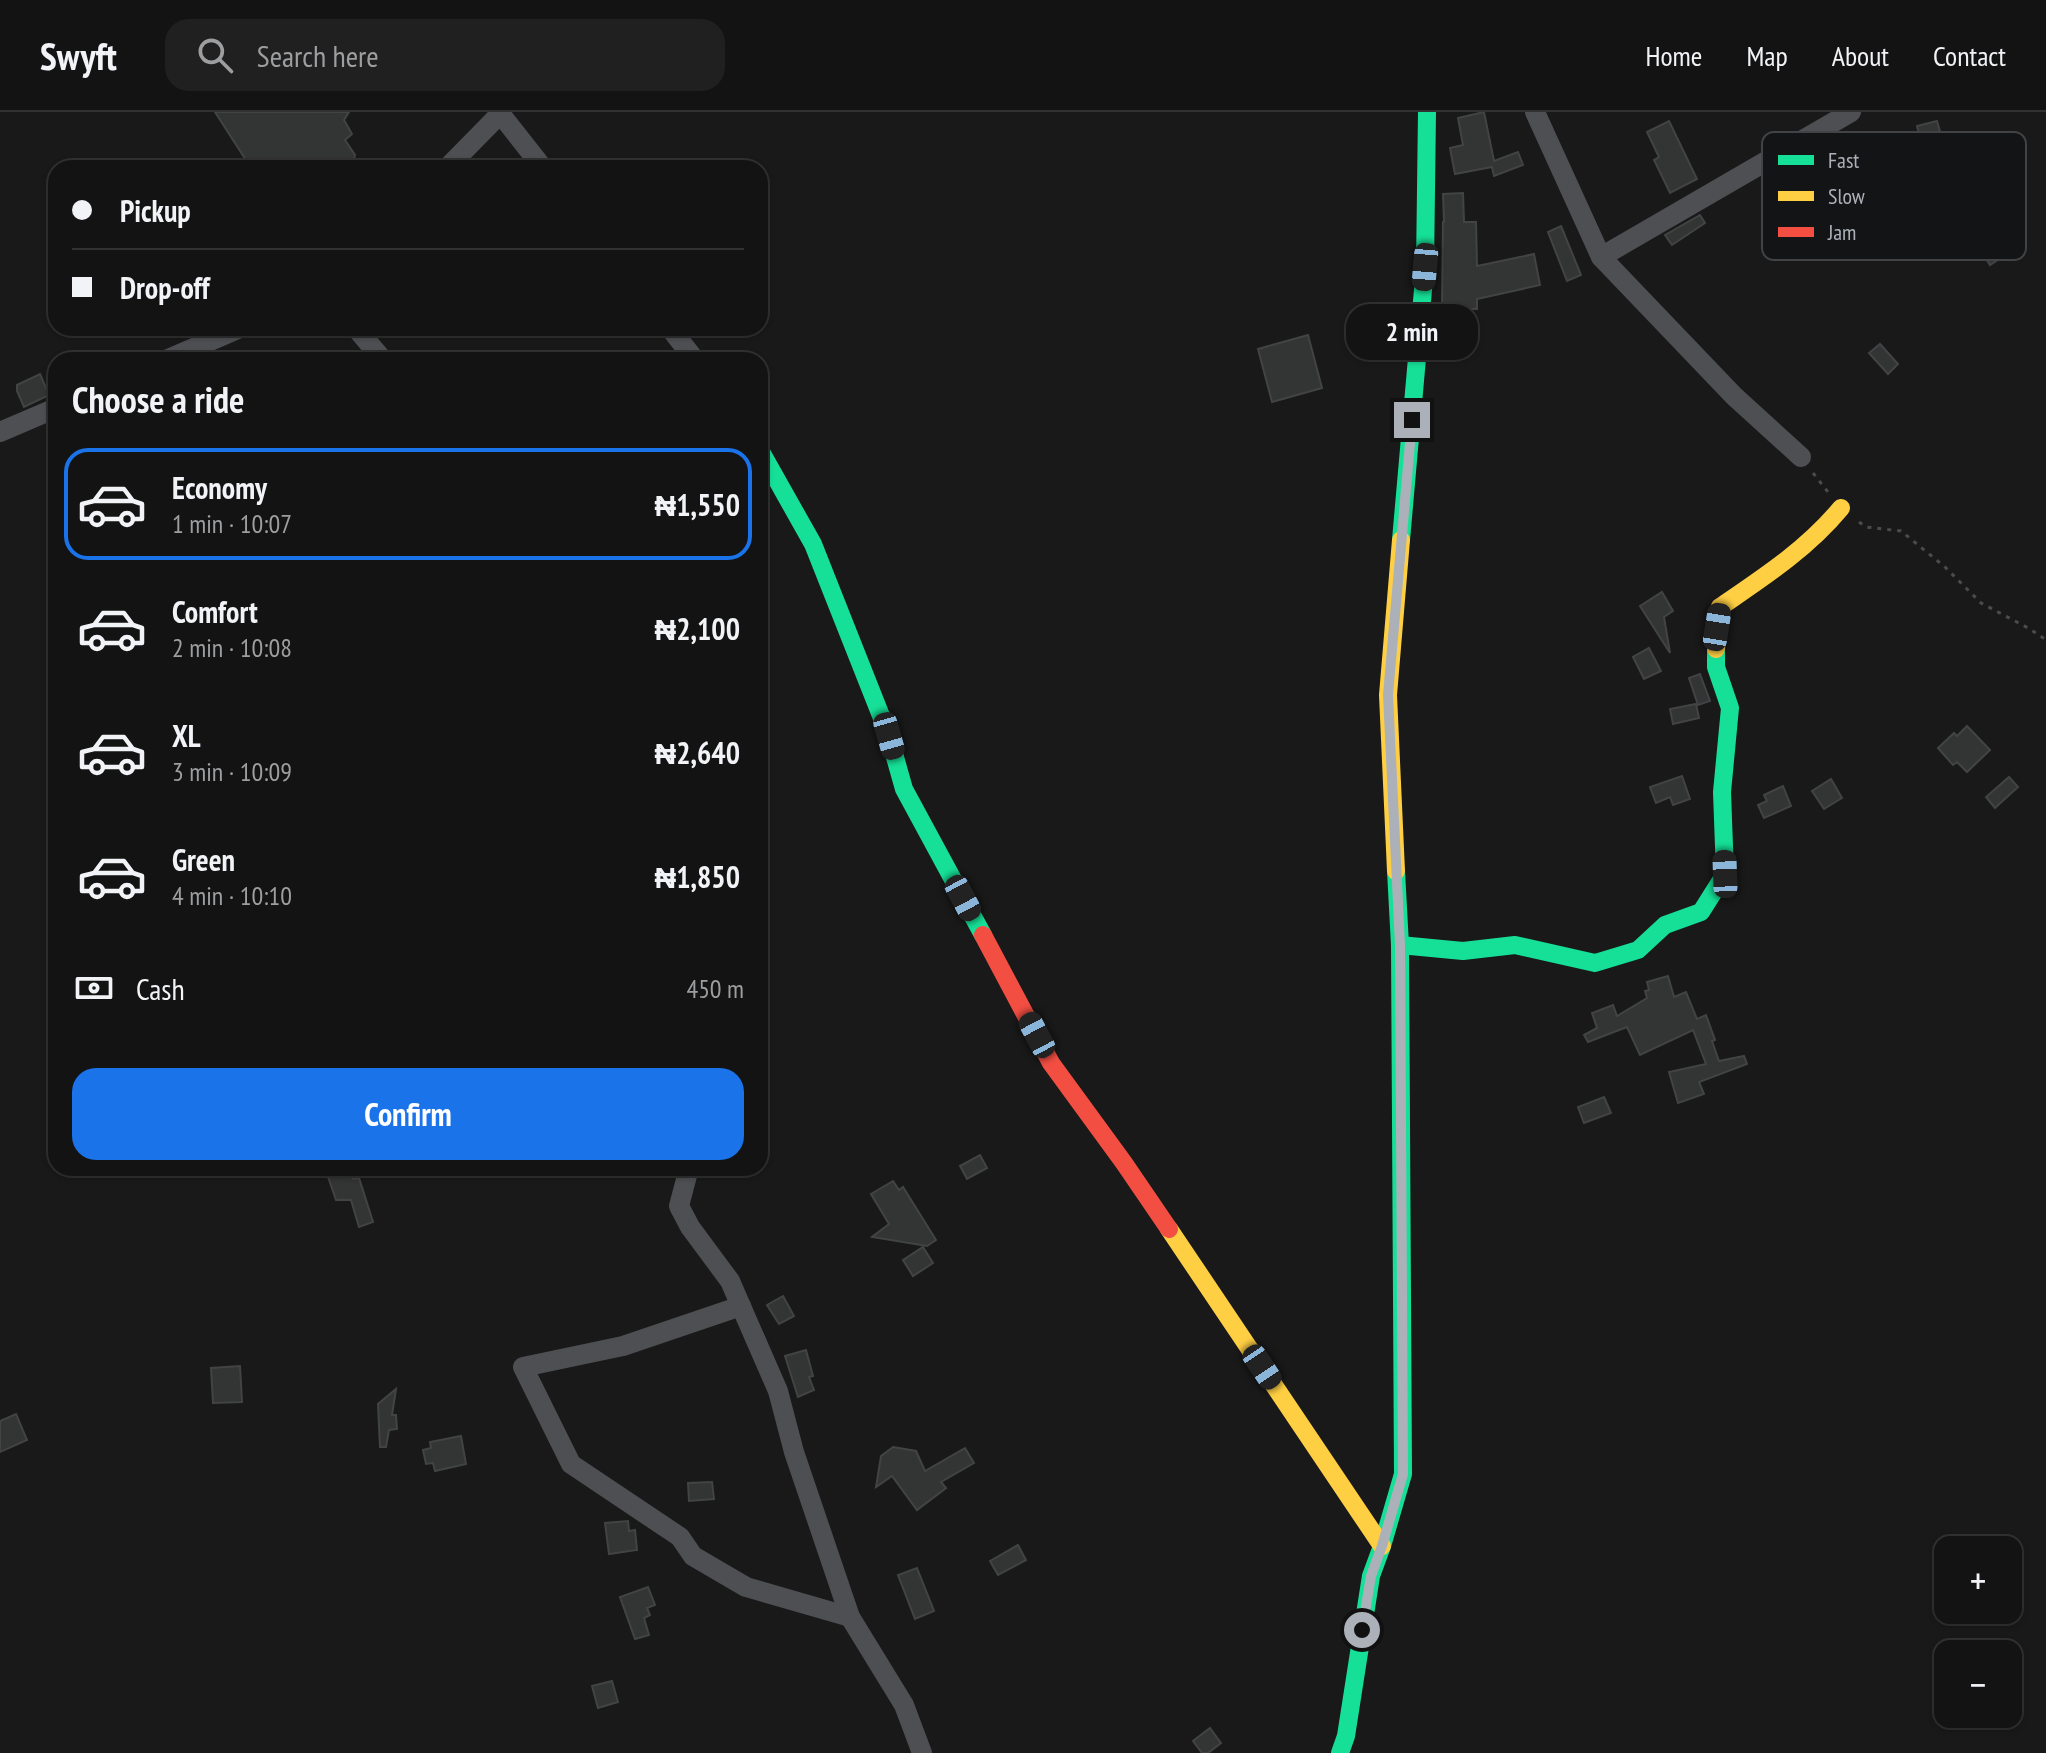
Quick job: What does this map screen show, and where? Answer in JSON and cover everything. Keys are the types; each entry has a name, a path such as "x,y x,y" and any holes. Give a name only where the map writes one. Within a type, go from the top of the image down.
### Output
{"street":[{"path":"1340,1753 1346,1736 1371,1576 1403,1474 1400,945 1388,695 1425,267 1427,112"},
{"path":"1535,112 1601,257 1734,396 1801,457"},
{"path":"1817,132 1851,112"},
{"path":"455,160 500,113 537,160"},
{"path":"1601,257 1762,164"},
{"path":"184,352 222,336"},
{"path":"363,336 376,352"},
{"path":"676,336 689,352"},
{"path":"0,432 48,411"},
{"path":"768,464 813,544 889,736 904,789 1051,1063 1124,1163 1382,1546"},
{"path":"1400,945 1463,951 1515,945 1595,963 1638,950 1665,925 1701,912 1725,874 1722,792 1730,708 1716,667 1720,607 1790,559 1841,508"},
{"path":"687,1176 679,1206 690,1227 730,1281 778,1391 794,1452 850,1617 904,1705 922,1753"},
{"path":"741,1306 623,1346 523,1367 571,1464 680,1537 693,1556 746,1587 850,1617"}],"path":[{"path":"1801,457 1841,508 1866,527 1901,531 1945,567 1981,603 2046,640"}],"building":[{"path":"215,112 349,112 344,120 352,134 345,140 355,155 354,160 246,160"},
{"path":"1484,112 1494,161 1518,152 1523,165 1494,176 1492,167 1455,174 1450,148 1463,145 1458,118"},
{"path":"1669,121 1697,179 1670,193 1654,160 1659,157 1647,132"},
{"path":"1937,121 1940,132 1918,132 1917,126"},
{"path":"1463,193 1464,222 1476,222 1477,266 1534,254 1540,285 1477,299 1477,309 1442,309 1443,194"},
{"path":"1700,215 1705,223 1672,245 1665,235"},
{"path":"1561,226 1581,275 1567,281 1548,232"},
{"path":"1308,335 1322,388 1272,402 1258,349"},
{"path":"1880,344 1898,364 1888,374 1869,353"},
{"path":"40,374 48,395 24,407 17,385"},
{"path":"1662,592 1673,611 1664,617 1670,653 1640,606"},
{"path":"1649,648 1661,671 1644,679 1633,657"},
{"path":"1700,674 1710,701 1698,705 1689,678"},
{"path":"1696,704 1699,718 1673,724 1670,709"},
{"path":"1967,726 1990,750 1967,772 1957,762 1953,765 1938,748"},
{"path":"1682,776 1690,799 1673,805 1670,797 1656,803 1650,787"},
{"path":"2009,777 2018,787 1995,808 1986,797"},
{"path":"1831,779 1842,798 1824,809 1812,791"},
{"path":"1783,786 1791,806 1764,818 1758,805 1767,801 1764,795"},
{"path":"1668,976 1674,997 1686,992 1697,1019 1706,1015 1719,1061 1744,1056 1747,1064 1699,1082 1704,1094 1678,1103 1669,1072 1706,1064 1693,1030 1640,1055 1627,1027 1588,1042 1584,1035 1597,1028 1592,1013 1613,1005 1617,1016 1647,998 1647,982"},
{"path":"1604,1097 1611,1113 1584,1123 1578,1107"},
{"path":"980,1155 987,1168 967,1179 960,1166"},
{"path":"328,1176 359,1178 373,1222 359,1227 351,1200 336,1200"},
{"path":"893,1181 899,1190 903,1187 936,1240 927,1246 872,1237 889,1224 871,1194"},
{"path":"923,1247 933,1263 913,1276 903,1260"},
{"path":"783,1296 794,1316 779,1324 767,1305"},
{"path":"806,1350 814,1390 798,1397 785,1356"},
{"path":"240,1366 242,1402 213,1403 211,1368"},
{"path":"396,1389 392,1415 396,1415 397,1429 389,1430 386,1447 380,1447 378,1404"},
{"path":"16,1414 27,1440 0,1452 0,1421"},
{"path":"461,1436 466,1464 435,1471 433,1463 426,1464 423,1450 431,1448 430,1442"},
{"path":"893,1447 916,1451 925,1471 965,1448 974,1463 941,1482 946,1488 917,1510 892,1476 876,1487 881,1456"},
{"path":"712,1482 714,1499 689,1501 688,1483"},
{"path":"628,1521 629,1531 635,1530 637,1550 609,1554 605,1523"},
{"path":"1018,1545 1026,1560 998,1575 990,1561"},
{"path":"917,1568 934,1611 915,1619 898,1575"},
{"path":"648,1587 655,1605 647,1608 650,1615 644,1618 649,1635 635,1639 620,1597"},
{"path":"612,1681 618,1702 598,1708 592,1686"},
{"path":"1210,1728 1221,1743 1208,1753 1202,1753 1193,1741"}],"traffic: fast":[{"path":"1401,540 1425,267 1427,112"},
{"path":"768,464 813,544 889,736 904,789 983,935"},
{"path":"1400,945 1463,951 1515,945 1595,963 1638,950 1665,925 1701,912 1725,874 1722,792 1730,708 1716,667 1716,649"},
{"path":"1340,1753 1346,1736 1371,1576 1403,1474 1400,945 1396,871"}],"traffic: slow":[{"path":"1716,649 1720,607 1799,549 1841,508"},
{"path":"1396,871 1388,695 1401,540"},
{"path":"1169,1229 1382,1546"}],"traffic: jam":[{"path":"983,935 1051,1063 1169,1229"}],"route":[{"path":"1362,1630 1371,1576 1403,1474 1400,945 1388,695 1412,420"}]}
